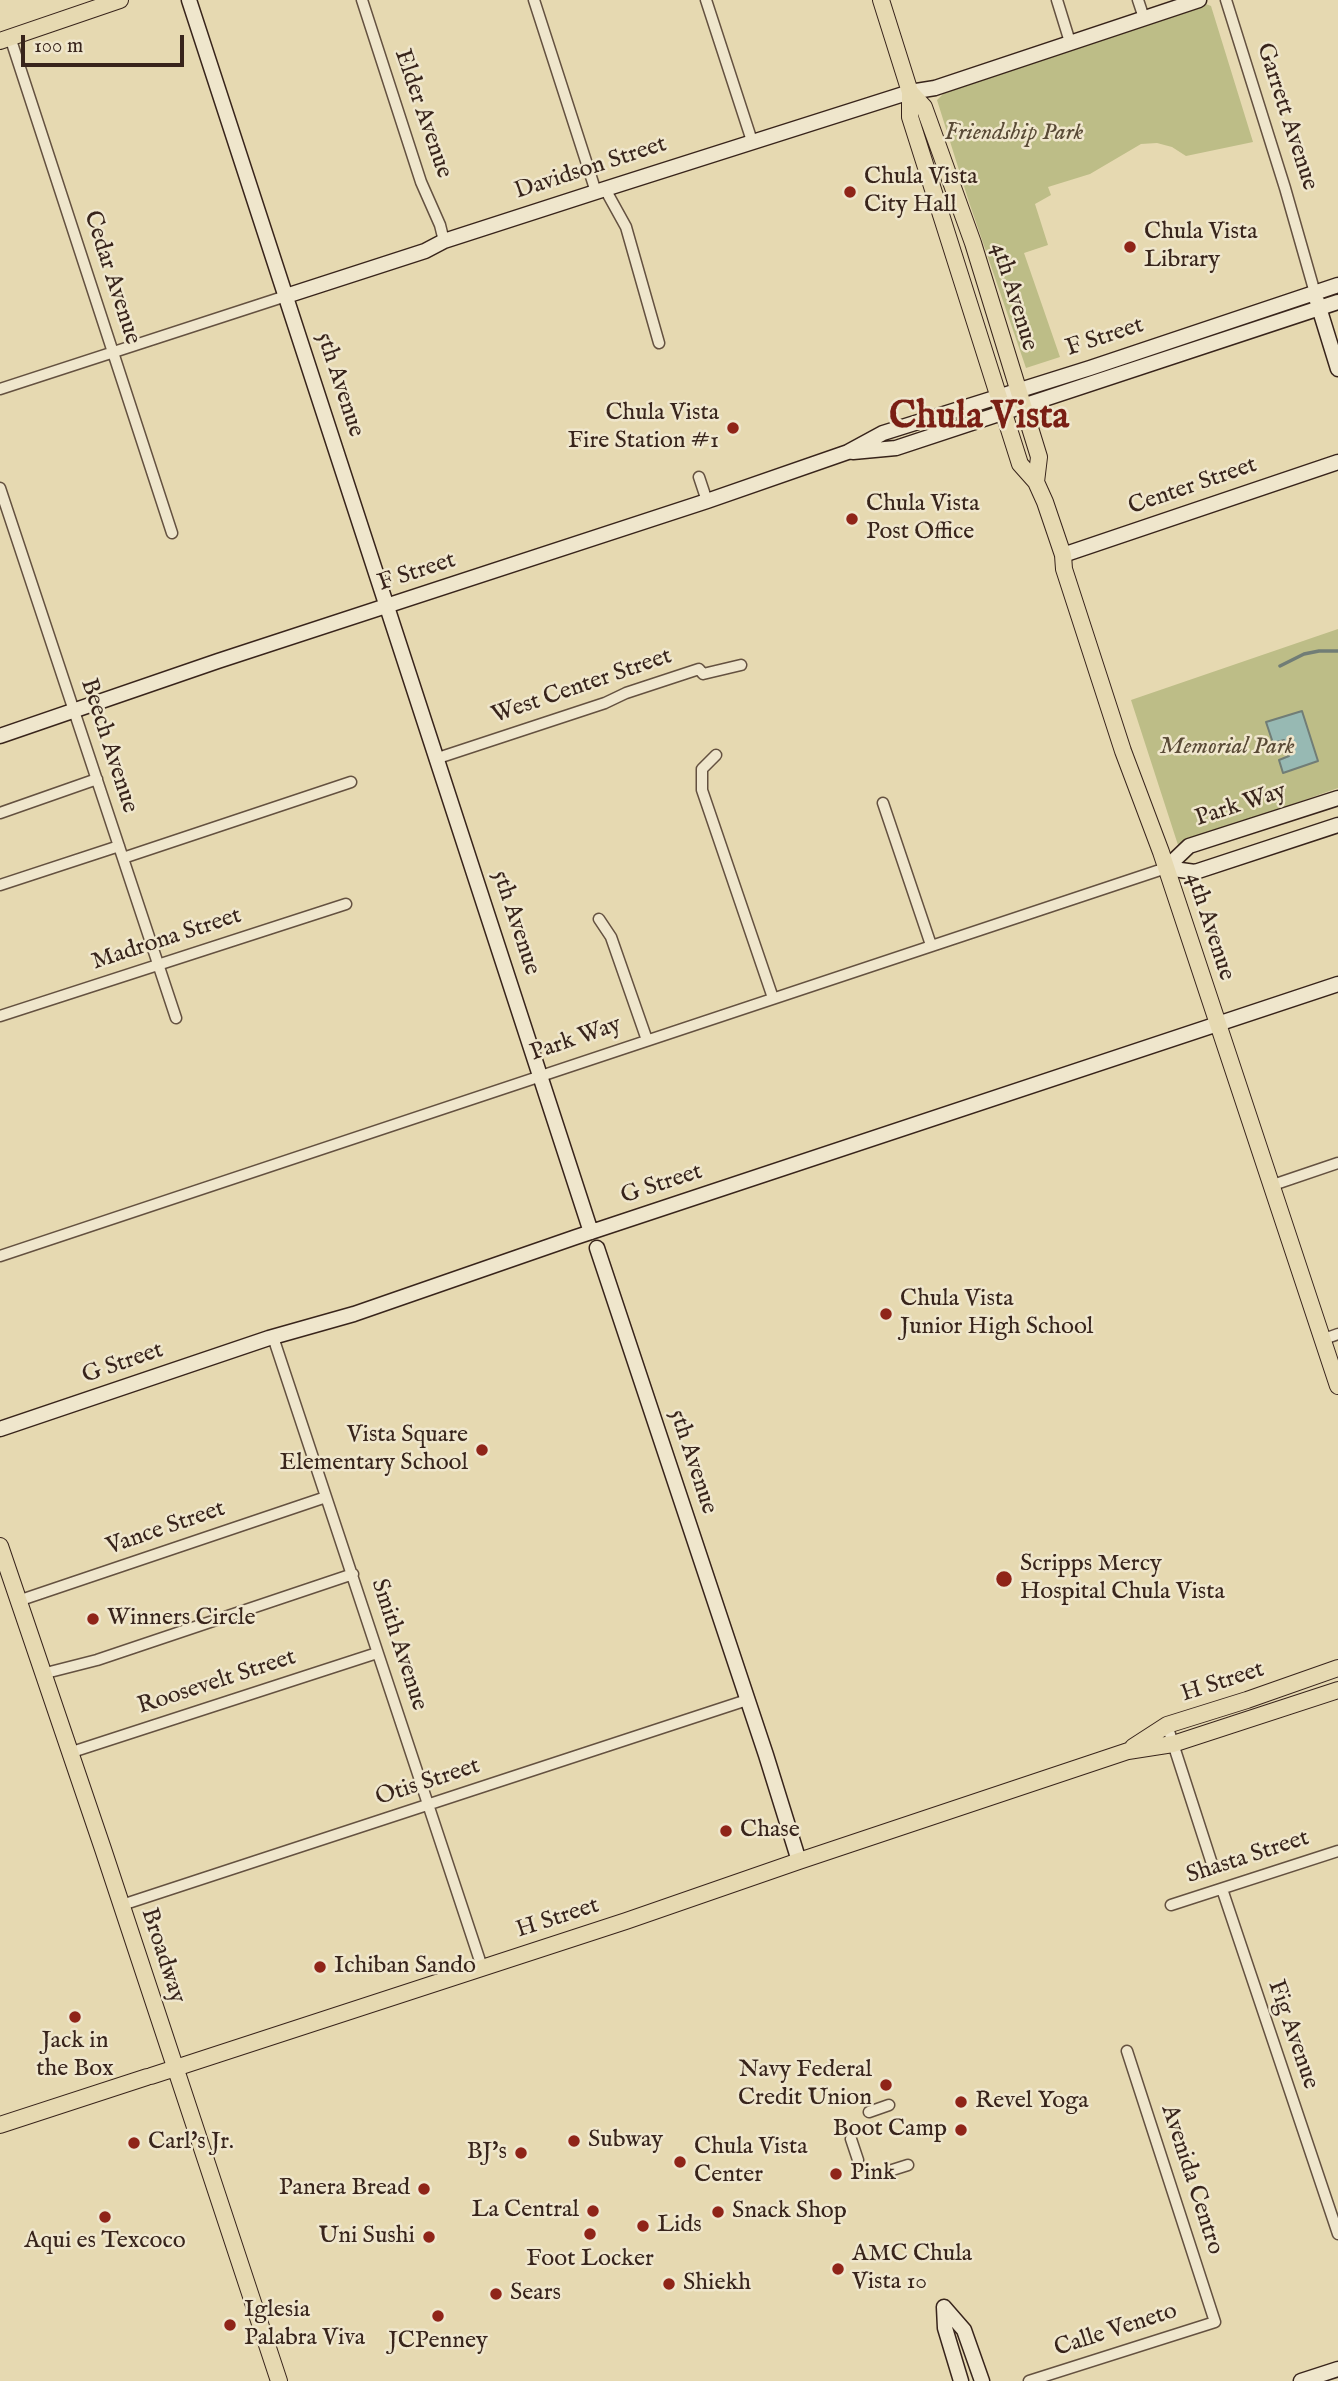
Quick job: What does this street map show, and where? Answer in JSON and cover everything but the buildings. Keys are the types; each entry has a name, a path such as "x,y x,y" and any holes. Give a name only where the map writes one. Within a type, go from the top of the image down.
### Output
{"main road":[{"path":"5,39 120,0"},
{"name":"4th Avenue","path":"881,0 910,92 909,117 1020,464 1036,482 1045,502 1063,555 1064,569 1270,1186 1331,1337 1338,1386"},
{"name":"4th Avenue","path":"910,92 924,107 973,243 1039,457 1036,482"},
{"name":"Broadway","path":"0,1546 279,2381"},
{"name":"H Street","path":"1128,1751 1167,1725 1338,1668"},
{"name":"H Street","path":"0,2124 628,1921 1128,1751 1173,1744 1338,1690"}],"street":[{"name":"5th Avenue","path":"189,0 435,759 542,1076 799,1861"},
{"name":"Elder Avenue","path":"362,0 418,173 444,241"},
{"path":"534,0 600,190 626,227 659,343"},
{"path":"706,0 752,141"},
{"path":"1056,0 1070,43"},
{"path":"1138,0 1144,18"},
{"name":"Davidson Street","path":"0,389 425,251 444,241 600,190 910,92 935,88 1199,0"},
{"name":"Garrett Avenue","path":"1226,0 1338,369"},
{"name":"Cedar Avenue","path":"5,39 172,533"},
{"name":"F Street","path":"0,736 218,661 707,501 848,452 883,433 1338,285"},
{"name":"F Street","path":"848,452 896,448 1338,302"},
{"name":"Center Street","path":"1063,555 1338,462"},
{"path":"699,477 707,501"},
{"name":"Beech Avenue","path":"0,488 176,1018"},
{"name":"West Center Street","path":"435,759 699,669 704,674 741,665"},
{"path":"716,755 702,769 702,790 774,998"},
{"path":"0,813 97,779"},
{"path":"123,858 351,782"},
{"name":"Park Way","path":"0,1256 1166,868 1189,846 1338,798"},
{"path":"883,803 930,945"},
{"path":"1318,805 1332,827"},
{"name":"Park Way","path":"1166,868 1195,872 1332,827"},
{"path":"0,885 119,846"},
{"name":"Madrona Street","path":"1,1016 346,904"},
{"path":"599,919 611,937 647,1040"},
{"name":"G Street","path":"0,1429 273,1337 354,1314 1338,984"},
{"path":"1270,1186 1338,1163"},
{"name":"Smith Avenue","path":"273,1337 482,1967"},
{"name":"Vance Street","path":"18,1601 326,1497"},
{"path":"43,1674 97,1660 353,1574"},
{"name":"Roosevelt Street","path":"69,1753 377,1653"},
{"name":"Otis Street","path":"122,1905 747,1700"},
{"path":"1167,1725 1213,1867"},
{"name":"Shasta Street","path":"1171,1905 1338,1851"},
{"name":"Fig Avenue","path":"1222,1889 1338,2234"},
{"name":"Avenida Centro","path":"1127,2051 1215,2322"},
{"path":"869,2112 888,2105"},
{"path":"851,2139 858,2160"},
{"path":"889,2171 908,2165"},
{"path":"961,2381 945,2328 944,2307 964,2330 982,2381"},
{"name":"Calle Veneto","path":"1029,2381 1215,2322"},
{"path":"1300,2381 1338,2369"}],"green space":[{"name":"Friendship Park","path":"1206,4 1211,6 1253,142 1186,156 1172,147 1157,143 1141,144 1090,174 1048,187 1051,195 1035,204 1048,245 1024,253 1060,357 1026,368 937,100 948,89"},
{"name":"Memorial Park","path":"1338,629 1338,788 1178,845 1131,700"}],"water":[{"path":"1302,711 1318,761 1283,773 1279,760 1289,756 1284,740 1273,743 1266,722"}],"waterway":[{"path":"1280,666 1304,654 1338,651"}],"place":[{"name":"Chula Vista City Hall","path":"850,192"},
{"name":"Chula Vista Library","path":"1130,247"},
{"name":"Chula Vista Fire Station #1","path":"733,428"},
{"name":"Chula Vista Post Office","path":"852,519"},
{"name":"Chula Vista Junior High School","path":"886,1314"},
{"name":"Vista Square Elementary School","path":"482,1450"},
{"name":"Scripps Mercy Hospital Chula Vista","path":"1004,1579"},
{"name":"Winners Circle","path":"93,1619"},
{"name":"Chase","path":"726,1831"},
{"name":"Ichiban Sando","path":"320,1967"},
{"name":"Jack in the Box","path":"75,2017"},
{"name":"Navy Federal Credit Union","path":"886,2085"},
{"name":"Revel Yoga","path":"961,2102"},
{"name":"Boot Camp","path":"961,2130"},
{"name":"Subway","path":"574,2141"},
{"name":"Carl's Jr.","path":"134,2143"},
{"name":"BJ's","path":"521,2153"},
{"name":"Chula Vista Center","path":"680,2162"},
{"name":"Pink","path":"836,2174"},
{"name":"Panera Bread","path":"424,2189"},
{"name":"La Central","path":"593,2211"},
{"name":"Snack Shop","path":"718,2212"},
{"name":"Aqui es Texcoco","path":"105,2217"},
{"name":"Lids","path":"643,2226"},
{"name":"Foot Locker","path":"590,2234"},
{"name":"Uni Sushi","path":"429,2237"},
{"name":"AMC Chula Vista 10","path":"838,2269"},
{"name":"Shiekh","path":"669,2284"},
{"name":"Sears","path":"496,2294"},
{"name":"JCPenney","path":"438,2316"},
{"name":"Iglesia Palabra Viva","path":"230,2325"}],"district":[{"name":"Chula Vista","path":"979,419"}]}
